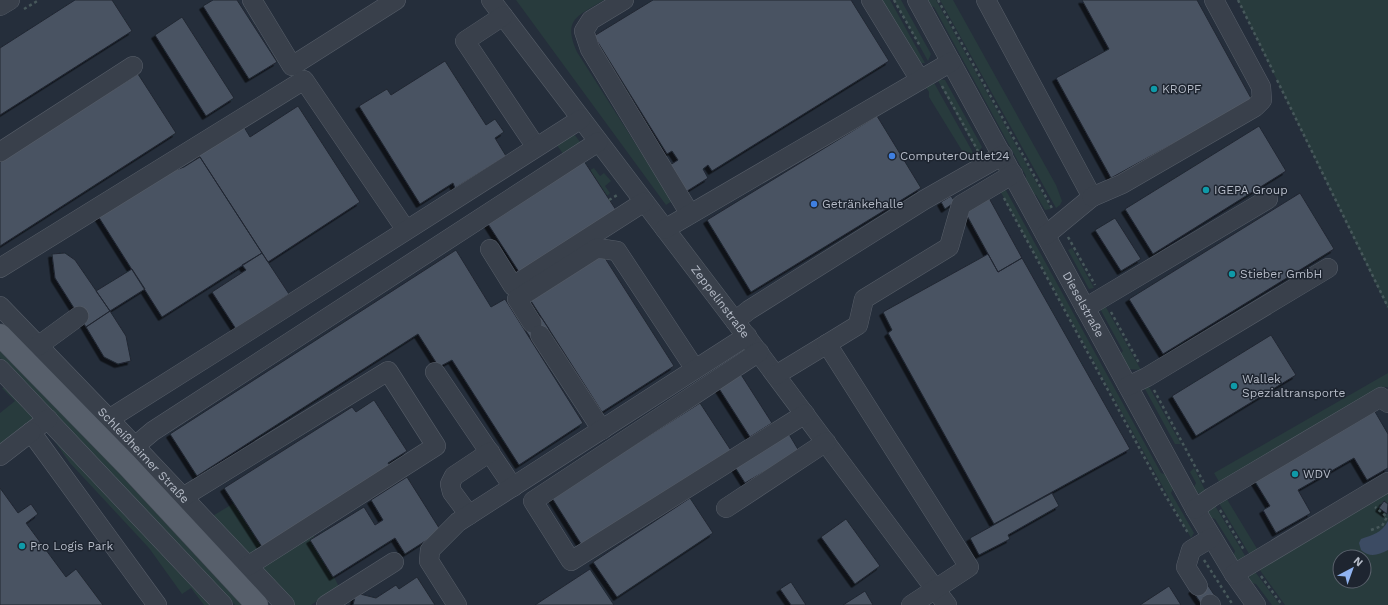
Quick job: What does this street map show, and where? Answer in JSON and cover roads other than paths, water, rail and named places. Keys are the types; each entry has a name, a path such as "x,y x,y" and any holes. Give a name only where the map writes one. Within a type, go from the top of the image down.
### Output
{"main road":[{"name":"Schleißheimer Straße","path":"0,335 127,465 257,605"}],"street":[{"path":"0,6 10,0"},
{"path":"252,0 292,66 396,0"},
{"name":"Zeppelinstraße","path":"491,0 736,321 947,605"},
{"path":"624,0 591,20 584,31 590,49 690,214"},
{"path":"871,0 927,76"},
{"name":"Dieselstraße","path":"918,0 1195,509 1204,543 1234,574 1256,605"},
{"path":"986,0 1092,196"},
{"path":"1046,235 1092,196 1122,184 1255,107 1262,100 1261,87 1214,0"},
{"path":"503,16 465,41 536,147"},
{"path":"665,229 951,62"},
{"path":"0,152 133,66"},
{"path":"0,268 304,80 406,230"},
{"path":"109,419 309,294 406,230 581,119"},
{"path":"587,165 602,147"},
{"path":"135,446 153,431 602,147"},
{"path":"736,321 749,310 910,209 1003,155"},
{"path":"776,375 858,324 864,299 949,247 961,205 1013,174"},
{"path":"614,207 640,197"},
{"path":"490,249 513,286 640,197"},
{"path":"1085,308 1268,198"},
{"path":"602,430 517,299 597,248 617,251 696,369"},
{"path":"1128,386 1147,377 1328,268"},
{"name":"Schleißheimer Straße","path":"0,306 285,605"},
{"path":"38,346 79,316"},
{"path":"457,605 429,561 430,550 458,522 747,336"},
{"path":"827,344 969,567 911,605"},
{"path":"759,352 533,501 570,561 805,414"},
{"path":"183,497 388,370 436,446 248,566"},
{"path":"435,372 513,487"},
{"path":"2,375 48,419 223,605"},
{"path":"1195,509 1212,496 1381,397 1388,402"},
{"path":"0,456 48,419"},
{"path":"32,432 157,605"},
{"path":"726,508 826,442"},
{"path":"469,515 452,492 450,484 454,476 490,452"},
{"path":"1234,574 1388,482"},
{"path":"1198,586 1186,567 1191,550 1204,543"},
{"path":"326,605 394,562"}],"water":[{"path":"1388,521 1388,550 1372,555 1372,549 1361,549 1359,543 1361,539 1373,535 1386,525"}],"place":[{"name":"KROPF","path":"1154,89"},
{"name":"ComputerOutlet24","path":"892,156"},
{"name":"IGEPA Group","path":"1206,190"},
{"name":"Getränkehalle","path":"814,204"},
{"name":"Stieber GmbH","path":"1232,274"},
{"name":"Wallek Spezialtransporte","path":"1234,386"},
{"name":"WDV","path":"1295,474"},
{"name":"Pro Logis Park","path":"22,546"}]}
